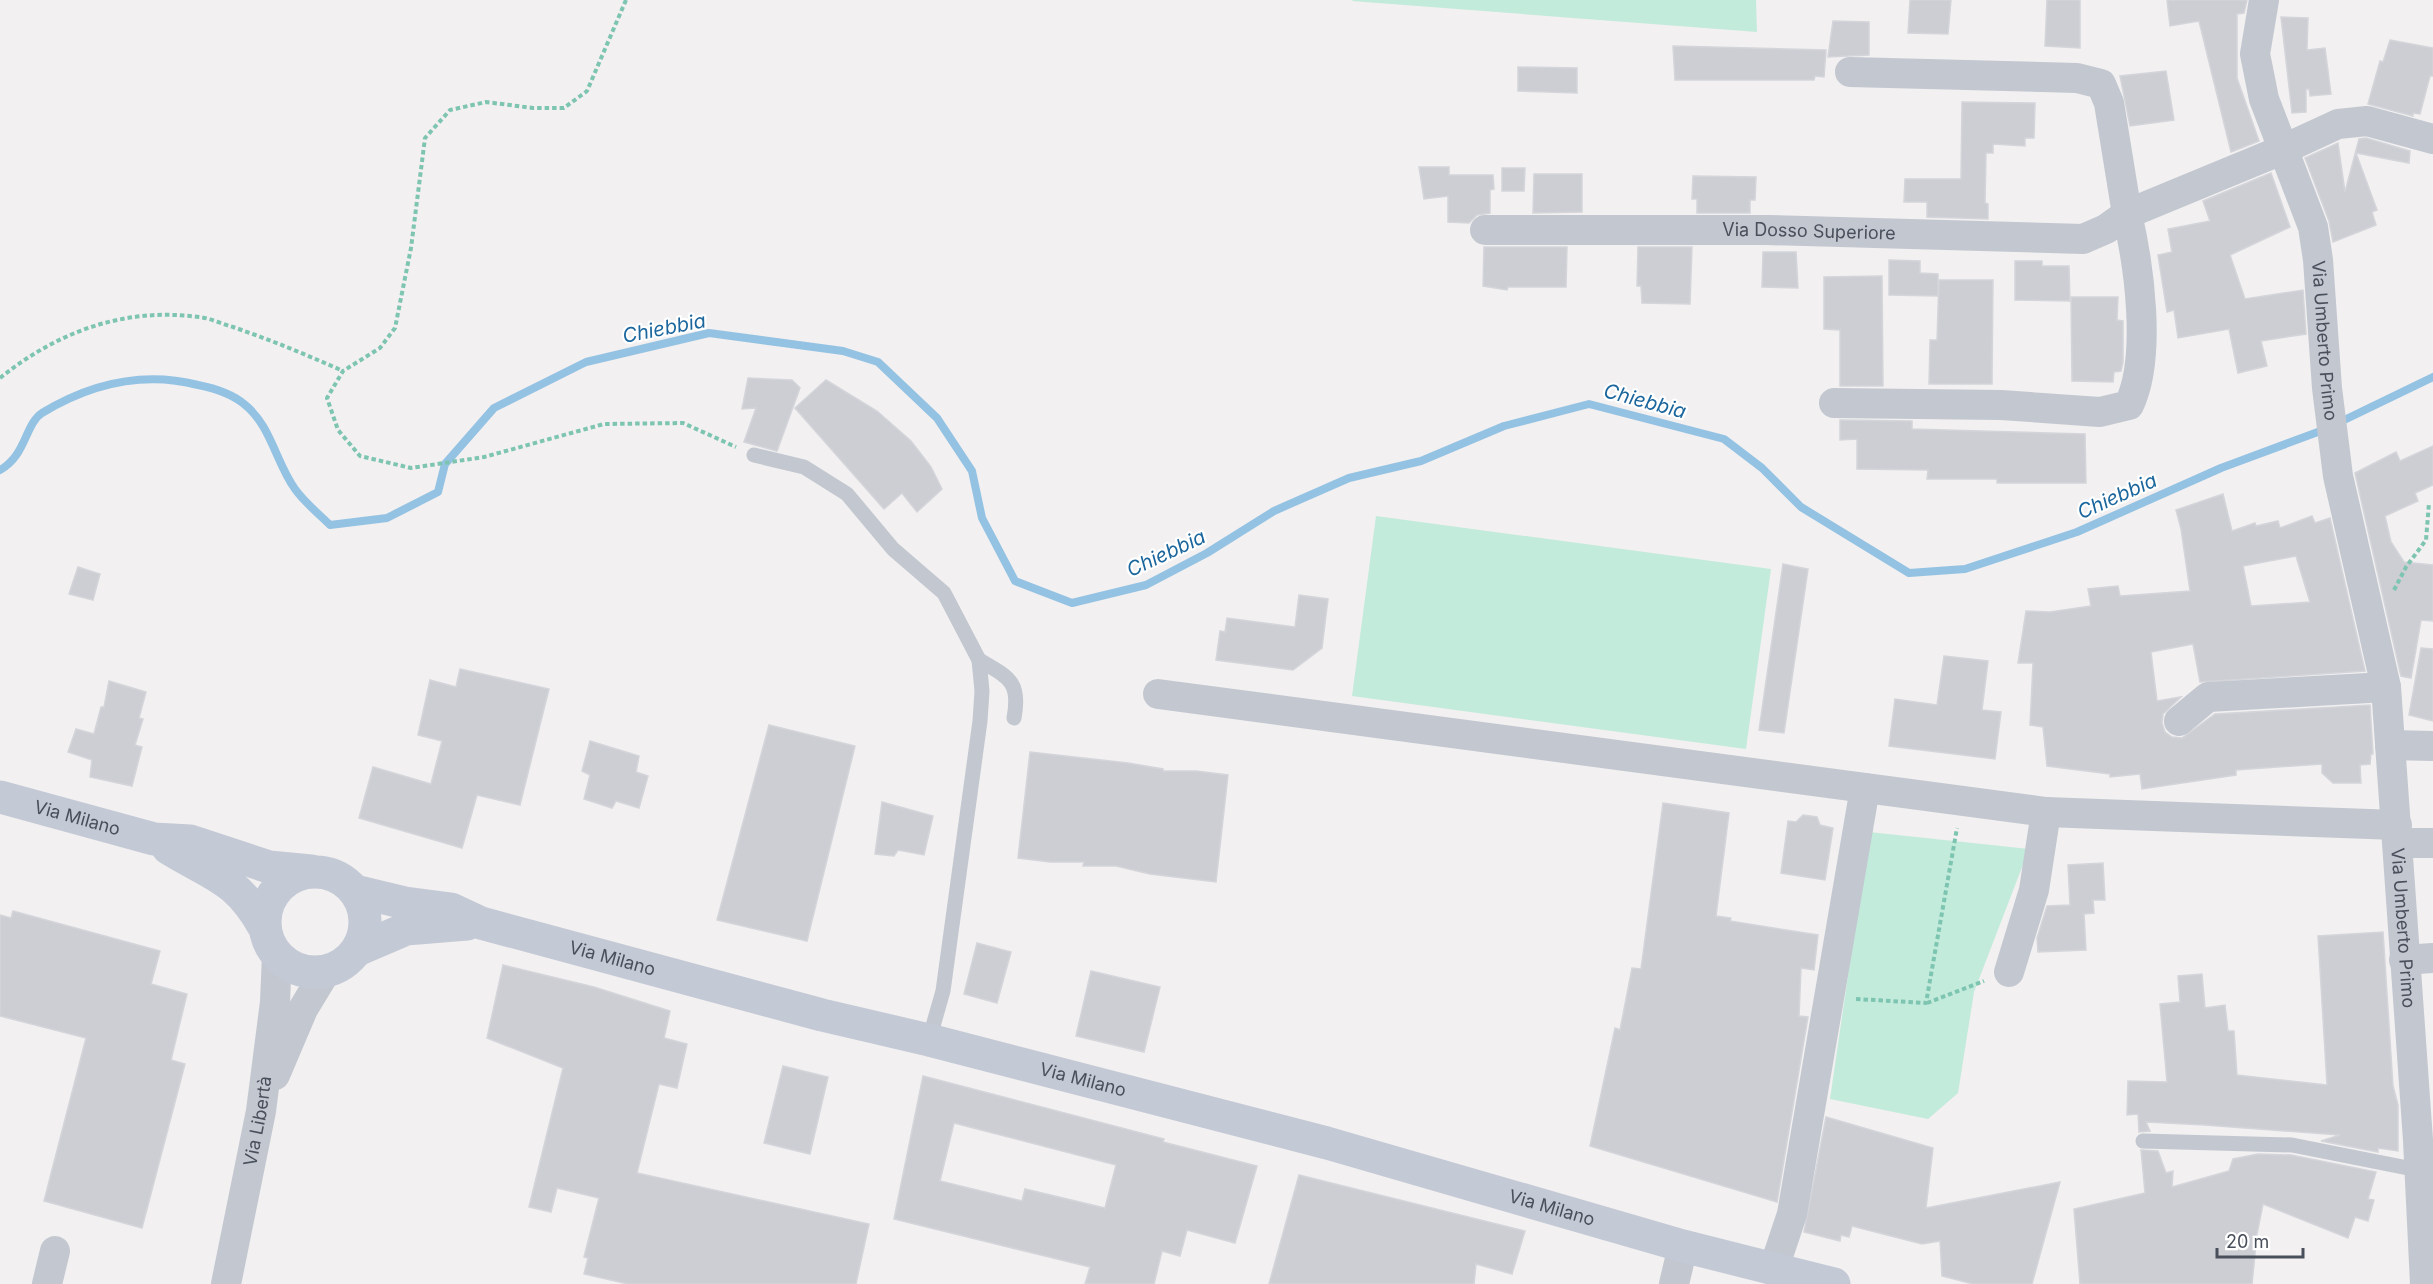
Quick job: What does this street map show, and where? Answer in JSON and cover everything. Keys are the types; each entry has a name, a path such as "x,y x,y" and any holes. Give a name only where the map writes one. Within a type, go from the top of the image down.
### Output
{"main road":[{"name":"Via Milano","path":"0,797 154,839 190,841 269,867 328,872 343,879 355,891 405,903 451,909 482,923 822,1015 929,1040 1327,1143 1683,1246 1774,1268 1818,1282"},
{"name":"Via Milano","path":"154,839 233,885 251,904 270,941 299,970 326,971 343,963 357,950 406,929 482,923"},
{"path":"270,941 265,911 271,896 281,883 295,875 311,871"},
{"path":"355,891 362,904 365,920 363,936 357,950"}],"street":[{"name":"Via Umberto Primo","path":"2264,0 2254,54 2264,99 2313,227 2318,260 2327,388 2338,476 2386,687 2397,834 2419,959 2425,1140 2425,1284"},
{"path":"1834,403 2001,405 2100,412 2129,405 2138,387 2141,339 2138,260 2127,214 2109,104 2101,84 2077,78 1850,72"},
{"name":"Via Dosso Superiore","path":"1485,230 1767,230 2083,239 2106,229 2127,214 2282,150 2338,124 2367,121 2433,139"},
{"path":"2179,721 2208,697 2386,687"},
{"path":"1158,694 2046,812 2397,834 2433,843"},
{"path":"2390,745 2433,746"},
{"path":"1774,1268 1792,1214 1865,788"},
{"path":"2009,972 2034,890 2046,812"},
{"name":"Via Libertà","path":"226,1284 261,1111 275,1002 270,941"},
{"path":"261,1111 299,1019 326,971"},
{"path":"1674,1284 1683,1246"},
{"path":"47,1284 54,1251"}],"lane":[{"path":"754,455 804,467 847,494 893,549 944,593 979,660 982,691 980,721 943,991 929,1040"},
{"path":"979,660 1009,678 1018,696 1014,718"},
{"path":"2143,1141 2292,1145 2425,1170"}],"path":[{"path":"626,0 587,91 564,108 533,108 486,102 450,110 425,138 411,248 395,328 380,348 343,371 327,398 338,430 360,456 411,468 484,456 604,424 683,423 754,455"},
{"path":"0,378 25,358 83,327 138,316 200,317 276,341 343,371"},
{"path":"2373,630 2406,567 2426,540 2429,503"},
{"path":"1926,1003 1962,801"},
{"path":"1829,998 1926,1003 2009,972"}],"green space":[{"path":"1756,0 1757,32 1352,1"},
{"path":"1376,516 1771,569 1746,749 1352,696"},
{"path":"1869,832 2029,849 1974,992 1958,1093 1928,1119 1830,1099"}],"building":[{"path":"1910,0 1951,0 1948,34 1908,33"},
{"path":"2047,0 2080,0 2080,48 2045,46"},
{"path":"2167,0 2247,0 2244,13 2237,14 2237,78 2259,141 2231,152 2199,21 2170,26"},
{"path":"2281,17 2308,18 2307,50 2325,48 2331,94 2310,96 2309,89 2306,89 2306,112 2292,113"},
{"path":"1833,21 1869,22 1869,55 1828,57"},
{"path":"2390,40 2433,48 2433,76 2430,76 2420,114 2413,113 2413,116 2368,104 2380,61 2383,62"},
{"path":"1673,46 1826,50 1824,77 1815,76 1814,80 1675,80"},
{"path":"1518,67 1577,68 1577,93 1518,91"},
{"path":"2166,71 2174,120 2130,126 2120,76"},
{"path":"1962,102 2035,103 2034,138 2025,138 2025,146 1993,144 1993,153 1986,153 1985,203 1988,204 1988,219 1927,217 1927,202 1904,202 1905,179 1961,179"},
{"path":"2366,138 2410,151 2409,163 2356,153 2377,210 2372,212 2376,225 2333,242 2329,221 2305,158 2338,143 2345,192 2359,139"},
{"path":"1419,167 1449,167 1449,175 1493,175 1494,189 1490,190 1490,213 1477,215 1469,223 1448,222 1448,196 1424,199"},
{"path":"1502,168 1525,168 1524,191 1502,191"},
{"path":"2271,173 2290,227 2230,255 2245,299 2303,290 2306,334 2261,341 2267,366 2238,373 2229,329 2178,338 2174,310 2167,312 2158,255 2172,252 2168,229 2210,221 2203,201"},
{"path":"1534,174 1582,174 1582,212 1533,213"},
{"path":"1693,176 1756,177 1755,200 1750,200 1750,213 1697,213 1697,199 1692,199"},
{"path":"1484,247 1567,247 1566,287 1508,287 1507,290 1483,286"},
{"path":"1638,247 1692,247 1690,304 1642,303 1641,286 1637,286"},
{"path":"1763,252 1796,252 1798,288 1762,287"},
{"path":"1889,260 1920,261 1920,273 1938,274 1938,296 1889,295"},
{"path":"2015,261 2042,261 2042,266 2069,266 2070,301 2015,300"},
{"path":"1882,276 1883,386 1840,386 1840,330 1824,329 1824,277"},
{"path":"1939,280 1993,280 1992,384 1929,384 1930,340 1937,340"},
{"path":"2071,297 2118,297 2117,320 2123,321 2123,362 2121,371 2114,372 2113,382 2072,381"},
{"path":"748,378 792,380 800,388 777,451 744,442 756,408 742,409"},
{"path":"826,380 877,411 911,441 931,467 942,489 917,512 902,493 884,509 795,408"},
{"path":"1840,420 1912,421 1912,429 2085,434 2086,483 1997,483 1997,479 1927,479 1928,470 1857,469 1857,439 1840,440"},
{"path":"2433,446 2433,485 2415,493 2418,501 2385,516 2391,542 2404,562 2433,565 2433,621 2421,620 2411,678 2401,676 2355,473 2396,452 2400,461"},
{"path":"2223,494 2232,531 2255,523 2256,526 2278,521 2280,528 2312,516 2315,523 2330,518 2365,671 2200,682 2193,644 2151,652 2157,701 2181,697 2163,714 2162,723 2165,732 2172,737 2182,738 2215,714 2370,705 2373,754 2371,754 2370,764 2360,765 2361,783 2333,783 2322,773 2322,764 2236,770 2236,775 2142,789 2140,774 2110,777 2110,774 2047,766 2043,727 2030,725 2033,663 2018,663 2026,611 2050,612 2091,606 2088,589 2118,586 2120,596 2190,591 2176,510","holes":["2296,556 2310,602 2251,606 2243,566"]},
{"path":"1783,564 1808,569 1784,733 1759,730"},
{"path":"78,567 100,574 93,600 69,594"},
{"path":"1299,595 1328,599 1322,648 1293,670 1216,660 1220,631 1225,632 1227,618 1295,627"},
{"path":"2421,648 2433,649 2433,721 2409,715"},
{"path":"1944,656 1988,661 1982,710 2001,712 1995,759 1889,746 1895,699 1937,705"},
{"path":"460,669 549,689 520,805 477,795 462,848 359,818 373,767 431,784 442,741 418,735 430,680 456,687"},
{"path":"109,681 146,692 139,718 143,719 135,745 142,747 132,786 90,777 92,760 68,752 76,729 94,734 101,707 104,707"},
{"path":"769,725 855,746 807,941 717,920"},
{"path":"590,741 639,756 636,772 648,776 639,808 616,801 612,808 584,799 590,775 582,771"},
{"path":"1030,752 1128,763 1163,769 1163,771 1196,771 1228,775 1216,882 1150,874 1116,866 1083,866 1084,862 1050,862 1018,858"},
{"path":"882,802 933,816 924,855 898,850 894,856 875,854"},
{"path":"1663,803 1729,813 1716,916 1731,918 1730,921 1818,935 1814,970 1801,968 1799,1016 1808,1017 1777,1202 1590,1146 1615,1028 1620,1030 1632,968 1641,969"},
{"path":"1803,815 1817,817 1820,825 1833,828 1825,880 1781,873 1788,821 1796,822"},
{"path":"2103,863 2105,900 2093,900 2094,913 2084,914 2086,950 2038,952 2037,938 2047,906 2070,905 2068,865"},
{"path":"13,911 160,951 151,984 187,994 171,1060 185,1064 142,1228 44,1201 86,1038 0,1016 0,915 11,918"},
{"path":"2383,932 2393,1086 2398,1105 2398,1151 2378,1148 2378,1152 2321,1141 2340,1135 2205,1125 2146,1122 2150,1131 2139,1132 2138,1114 2127,1115 2128,1081 2167,1082 2160,1004 2180,1002 2178,976 2202,974 2205,1008 2225,1005 2228,1031 2234,1031 2237,1075 2327,1085 2318,936"},
{"path":"977,943 1011,952 997,1003 964,994"},
{"path":"503,965 594,987 670,1011 664,1038 687,1044 677,1088 659,1084 637,1173 869,1224 856,1284 628,1284 584,1274 588,1258 584,1257 599,1198 557,1188 551,1212 529,1207 563,1068 487,1038"},
{"path":"1091,971 1160,987 1144,1052 1076,1036"},
{"path":"783,1066 828,1077 810,1154 764,1143"},
{"path":"923,1076 1164,1139 1163,1142 1257,1166 1235,1243 1187,1230 1180,1256 1162,1251 1154,1284 1085,1284 1090,1267 894,1219","holes":["954,1123 1116,1165 1105,1208 1025,1189 1022,1201 940,1181"]},
{"path":"1826,1117 1933,1148 1926,1208 2060,1182 2032,1284 1973,1284 1942,1276 1940,1241 1922,1244 1852,1226 1849,1237 1841,1235 1840,1241 1804,1232"},
{"path":"2141,1150 2158,1151 2166,1173 2173,1171 2172,1187 2229,1171 2233,1159 2258,1154 2291,1155 2376,1172 2368,1199 2374,1200 2368,1221 2355,1217 2348,1238 2263,1204 2257,1234 2252,1284 2080,1284 2074,1209 2145,1193"},
{"path":"1299,1175 1525,1231 1512,1274 1476,1264 1474,1284 1269,1284"}],"waterway":[{"name":"Chiebbia","path":"0,470 15,457 36,418 60,403 79,394 117,383 157,379 177,381 222,392 244,404 261,422 295,489 330,525 387,518 438,492 445,464 494,408 586,362 709,333 843,351 878,362 937,418 972,471 982,518 1015,581 1072,603 1146,585 1207,553 1274,511 1349,478 1421,461 1504,426 1589,404 1724,439 1762,468 1801,507 1909,573 1965,569 2077,532 2221,468 2326,429"},
{"name":"Chiebbia","path":"2338,423 2433,377"}]}
